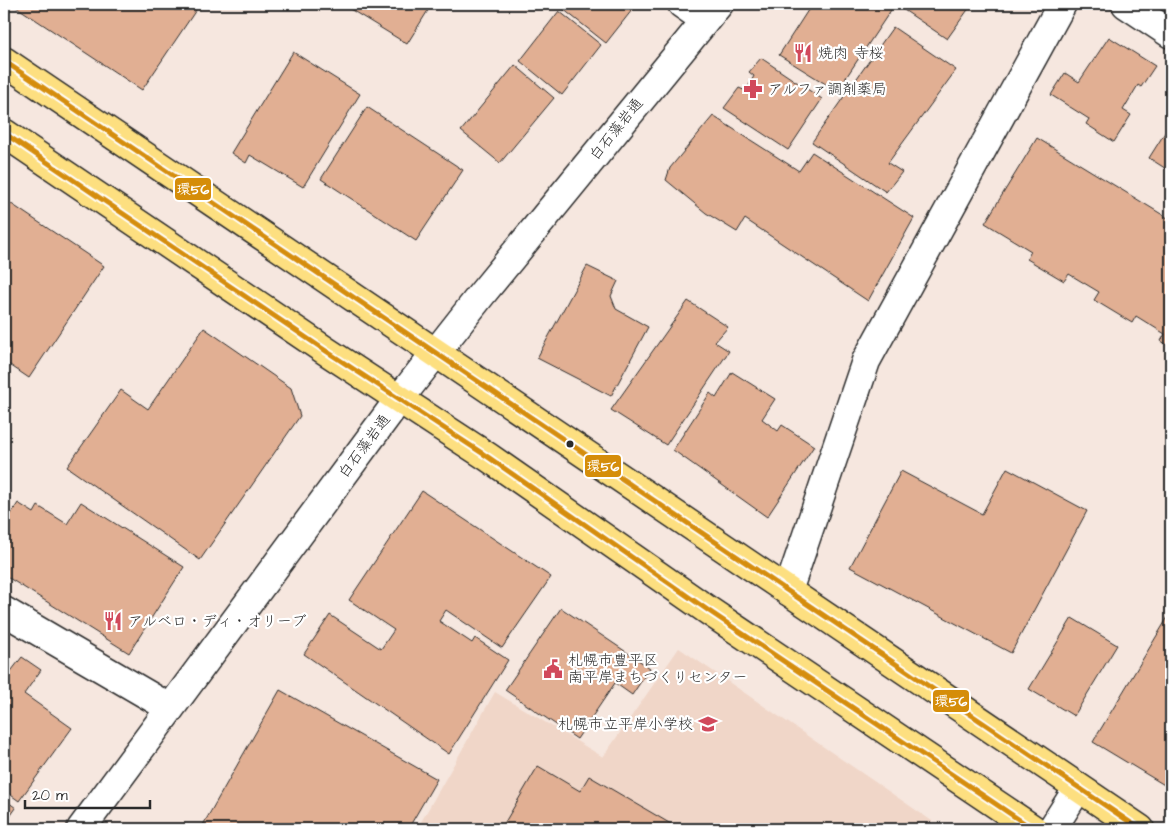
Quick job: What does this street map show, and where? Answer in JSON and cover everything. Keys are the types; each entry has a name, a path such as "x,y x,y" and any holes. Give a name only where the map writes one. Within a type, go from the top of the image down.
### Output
{"highway":[{"path":"4,61 1140,829"},
{"path":"4,133 326,351 400,398 717,616 1033,829"}],"main road":[{"path":"682,4 712,12"},
{"path":"788,591 866,361 1062,4"},
{"path":"1126,4 1171,34"},
{"name":"白石藻岩通","path":"81,829 400,398 481,295 712,12"},
{"path":"4,611 170,708"},
{"path":"1052,829 1078,788"}],"shaded area":[{"name":"札幌市立平岸小学校","path":"679,648 932,821 926,829 417,829 495,692 603,757"}],"building":[{"path":"12,4 200,4 142,90"},
{"path":"353,4 432,4 407,44 350,9"},
{"path":"567,4 636,5 606,43 563,9"},
{"path":"812,4 895,4 837,91 779,55"},
{"path":"895,4 972,4 947,39"},
{"path":"559,11 601,45 562,95 520,61"},
{"path":"893,27 956,70 888,163 902,172 886,192 812,142"},
{"path":"1109,37 1155,66 1141,87 1138,85 1123,110 1131,115 1114,142 1086,124 1089,119 1051,95 1065,73 1079,82"},
{"path":"293,52 360,94 303,187 250,155 246,163 231,153"},
{"path":"761,58 822,99 788,150 724,108 739,88 746,91 754,76 749,72"},
{"path":"515,65 554,98 500,163 461,131"},
{"path":"367,107 463,170 416,241 321,179"},
{"path":"713,116 799,171 812,152 914,218 868,301 745,219 737,232 706,213 666,180 670,168"},
{"path":"1171,123 1171,172 1149,158"},
{"path":"1037,138 1171,220 1171,347 1161,341 1165,334 1136,316 1132,323 1094,300 1099,292 1069,274 1064,281 1027,259 1031,251 985,223"},
{"path":"4,199 104,266 29,378 4,361"},
{"path":"587,266 618,281 611,296 616,309 648,327 611,396 537,358"},
{"path":"688,301 728,327 715,342 729,351 666,445 611,410"},
{"path":"204,328 291,388 300,416 200,560 67,467 121,390 148,409"},
{"path":"732,372 775,399 762,419 778,431 782,425 814,446 767,517 673,450 710,393 716,398"},
{"path":"1007,468 1087,511 1011,653 850,567 901,471 982,514"},
{"path":"422,491 551,577 502,648 446,610 439,621 472,643 475,638 508,660 449,754 304,654 330,615 381,649 394,630 349,600"},
{"path":"81,502 184,567 129,653 4,575 4,525 18,503 34,513 38,506 67,524"},
{"path":"561,608 650,668 632,695 615,683 577,739 505,690"},
{"path":"1171,612 1171,789 1093,742"},
{"path":"1072,618 1117,645 1074,716 1029,689"},
{"path":"22,657 41,670 24,694 72,728 19,801 4,790 4,678"},
{"path":"280,690 437,779 408,829 210,829 203,825"},
{"path":"538,766 580,791 589,776 676,827 675,829 501,829"},
{"path":"4,799 16,808 4,825"}],"transit line":[{"name":"環56","path":"4,61 1140,829"},
{"name":"環56","path":"4,133 326,351 488,457 709,611 1033,829"}],"place":[{"name":"焼肉 寺桜","path":"803,53"},
{"name":"アルファ調剤薬局","path":"753,89"},
{"name":"アルベロ・ディ・オリーブ","path":"113,621"},
{"name":"札幌市豊平区 南平岸まちづくりセンター","path":"553,669"},
{"name":"札幌市立平岸小学校","path":"708,724"}]}
